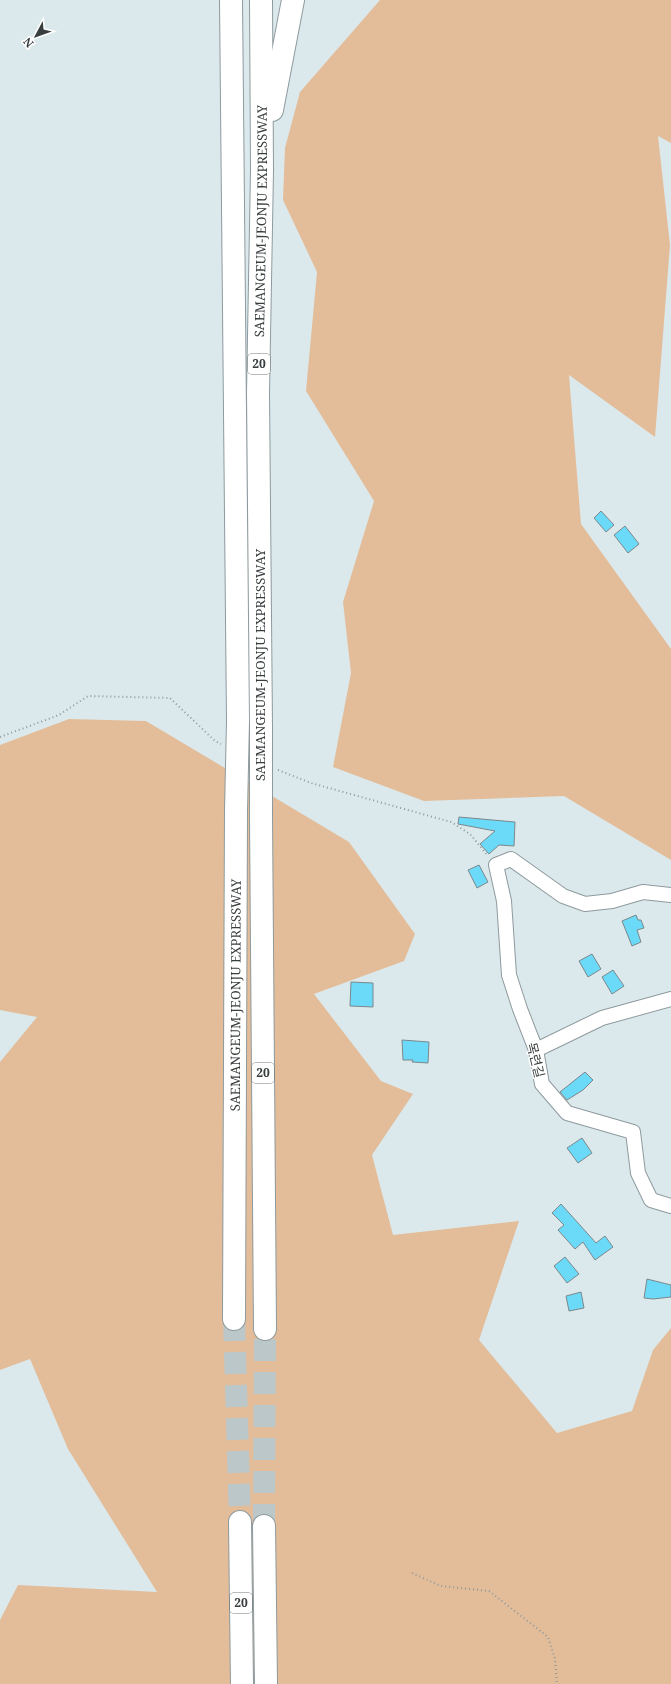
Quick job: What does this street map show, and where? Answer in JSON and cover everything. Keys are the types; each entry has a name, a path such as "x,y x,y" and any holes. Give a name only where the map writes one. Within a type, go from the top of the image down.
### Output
{"highway":[{"name":"SAEMANGEUM-JEONJU EXPRESSWAY","path":"231,0 238,721 236,811 234,1319"},
{"name":"SAEMANGEUM-JEONJU EXPRESSWAY","path":"261,0 262,170 258,393 265,1329"},
{"path":"262,170 277,80 293,0"},
{"name":"20","path":"240,1522 242,1684"},
{"name":"20","path":"264,1526 266,1684"}],"street":[{"name":"목련길","path":"671,895 643,892 612,901 585,904 563,896 511,859 496,865 504,902 510,975 520,1009 536,1050 542,1084 567,1113 633,1132 638,1173 651,1200 671,1206"},
{"path":"536,1050 602,1018 671,1000"}],"path":[{"path":"412,1573 441,1586 489,1591 548,1637 555,1659 557,1684"}],"shaded area":[{"path":"380,0 671,0 671,143 658,136 670,245 655,437 569,375 581,524 671,649 671,860 564,796 424,801 333,767 351,673 343,602 374,501 306,391 317,272 283,200 285,148 300,92"},
{"path":"69,719 146,721 349,842 415,934 404,961 314,994 381,1081 413,1094 372,1155 393,1235 519,1221 479,1340 557,1433 632,1411 653,1350 671,1328 671,1684 0,1684 0,1620 18,1585 157,1592 68,1449 30,1359 0,1370 0,1062 37,1017 0,1010 0,745"}],"building":[{"path":"601,511 614,525 606,532 594,518"},
{"path":"625,526 639,544 628,553 614,535"},
{"path":"459,817 515,822 514,846 499,845 489,854 480,844 495,831 458,824"},
{"path":"479,865 488,882 477,888 468,870"},
{"path":"636,915 638,920 641,920 644,928 637,930 641,942 632,946 622,921"},
{"path":"592,954 601,969 588,977 579,961"},
{"path":"613,970 624,986 612,994 602,977"},
{"path":"351,982 373,983 373,1007 350,1006"},
{"path":"402,1040 429,1042 428,1063 403,1060"},
{"path":"585,1072 593,1080 583,1090 567,1100 560,1092"},
{"path":"582,1138 592,1153 578,1163 567,1148"},
{"path":"561,1204 596,1243 605,1236 613,1247 595,1260 583,1242 575,1249 558,1230 564,1225 552,1213"},
{"path":"565,1257 579,1274 567,1283 554,1266"},
{"path":"647,1279 671,1285 671,1297 653,1299 644,1298"},
{"path":"581,1292 584,1308 569,1311 566,1296"}],"tunnel":[{"path":"234,1319 240,1522"},
{"path":"264,1526 265,1329"}]}
